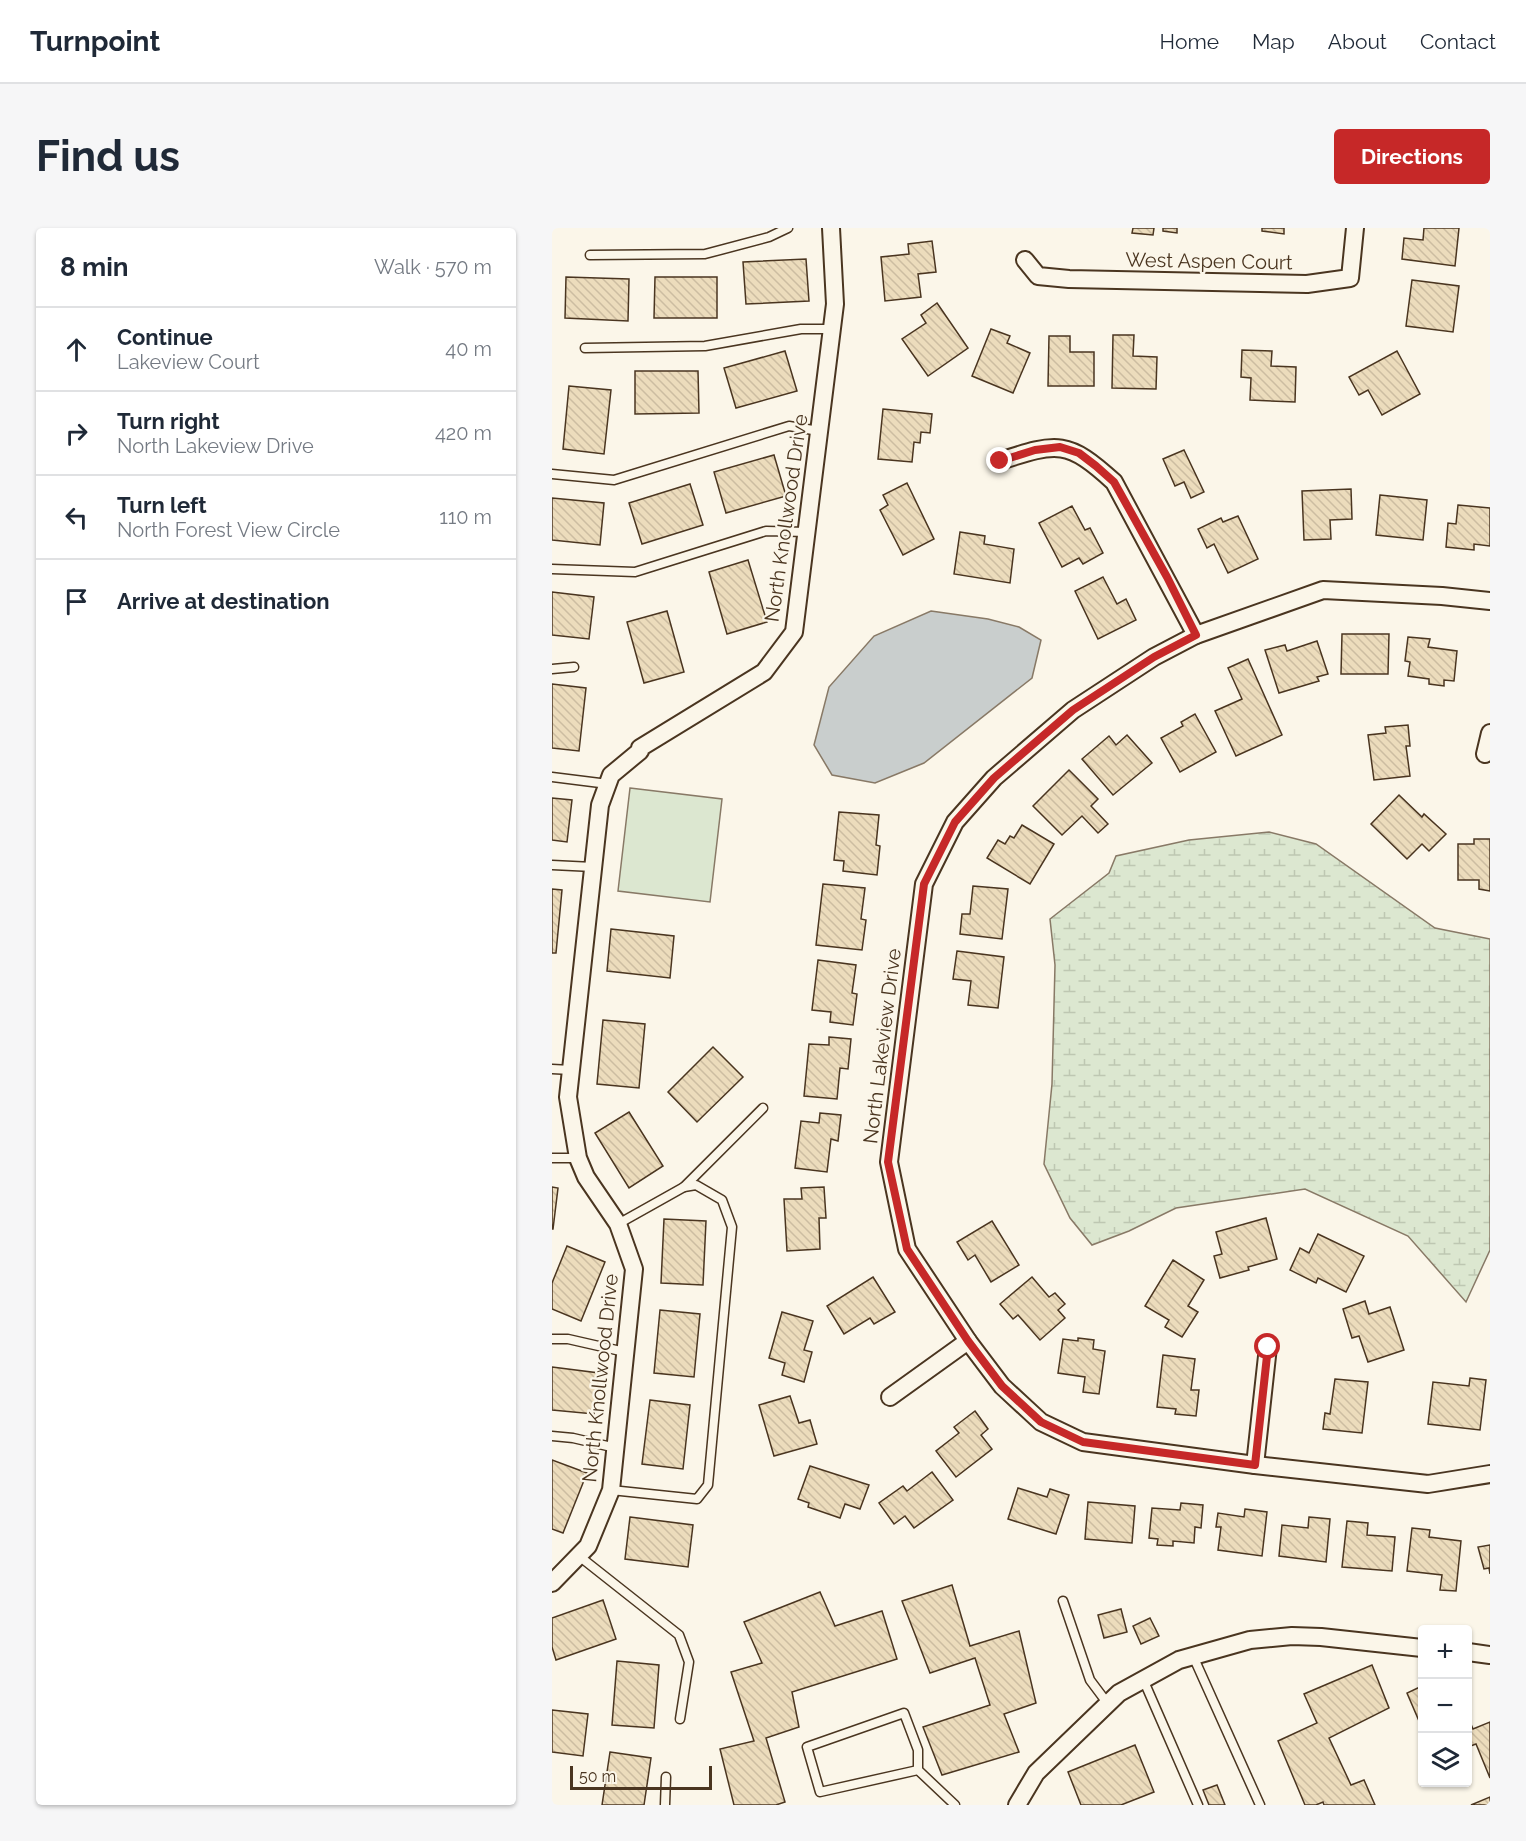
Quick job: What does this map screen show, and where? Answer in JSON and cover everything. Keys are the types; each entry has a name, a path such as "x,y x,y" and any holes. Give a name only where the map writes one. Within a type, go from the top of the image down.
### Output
{"street":[{"name":"North Knollwood Drive","path":"552,1584 588,1546 610,1490 634,1269 618,1224 586,1177 578,1158 568,1097 600,805 611,775 640,751 640,748 764,672 794,632 835,304 831,228"},
{"name":"West Aspen Court","path":"1025,260 1038,276 1070,279 1306,284 1350,278 1355,228"},
{"path":"1000,461 1035,450 1060,447 1079,453 1096,466 1114,482 1167,577 1196,635"},
{"name":"North Lakeview Drive","path":"1490,601 1442,596 1323,590 1196,635 1154,657 1073,710 994,778 955,822 924,884 888,1162 907,1249 968,1341 1002,1386 1041,1422 1083,1442 1255,1465 1428,1484 1490,1474"},
{"path":"1485,754 1490,733"},
{"path":"890,1396 968,1341"},
{"path":"1255,1465 1268,1347"},
{"path":"1017,1805 1036,1773 1119,1693 1179,1660 1250,1640 1292,1636 1418,1648"},
{"path":"1472,1653 1490,1655"}],"lane":[{"path":"590,255 705,254 769,237 788,228"},
{"path":"585,348 705,346 801,329 832,329"},
{"path":"552,474 614,480 789,426 819,431"},
{"path":"552,569 635,572 766,531 807,532"},
{"path":"552,669 574,667"},
{"path":"552,777 608,784"},
{"path":"552,865 593,867"},
{"path":"552,1069 571,1071"},
{"path":"618,1224 684,1187 763,1108"},
{"path":"552,1158 578,1158"},
{"path":"610,1490 697,1499 708,1485 732,1227 722,1200 696,1185 684,1187"},
{"path":"552,1340 568,1339 625,1352"},
{"path":"552,1436 573,1438 616,1448"},
{"path":"579,1556 679,1635 689,1662 680,1719"},
{"path":"1063,1600 1090,1680 1108,1704"},
{"path":"1193,1655 1260,1805"},
{"path":"1143,1679 1198,1805"},
{"path":"918,1770 820,1792 807,1747 904,1713 918,1750 918,1770 955,1805"},
{"path":"665,1805 666,1777"}],"green space":[{"path":"630,788 722,799 710,902 618,891"},
{"path":"1269,832 1316,844 1435,928 1490,939 1490,1250 1466,1302 1408,1236 1305,1189 1176,1208 1129,1231 1092,1245 1070,1218 1044,1164 1052,1084 1055,965 1050,919 1109,873 1116,856 1189,840"}],"shaded area":[{"path":"931,611 988,619 1019,627 1041,640 1032,678 924,763 875,783 832,775 814,745 829,687 874,636"}],"building":[{"path":"1133,228 1154,228 1153,235 1132,233"},
{"path":"1163,228 1177,228 1177,233 1163,231"},
{"path":"1262,228 1284,228 1284,234 1262,231"},
{"path":"1424,228 1459,228 1455,266 1402,259 1404,238 1423,240"},
{"path":"932,241 936,272 918,274 921,297 885,301 881,257 909,254 908,244"},
{"path":"806,259 809,301 746,304 743,262"},
{"path":"566,277 629,279 628,321 565,318"},
{"path":"655,277 717,277 717,318 654,318"},
{"path":"1412,280 1459,286 1453,332 1406,326"},
{"path":"937,303 968,348 928,376 902,339 926,323 921,315"},
{"path":"991,329 1010,336 1007,343 1030,353 1013,393 972,376"},
{"path":"1113,335 1134,335 1133,356 1157,357 1156,389 1112,388"},
{"path":"1049,336 1070,336 1070,352 1094,352 1094,386 1048,386"},
{"path":"1242,350 1272,351 1271,366 1296,367 1295,402 1250,400 1251,378 1241,377"},
{"path":"785,351 797,391 736,408 724,368"},
{"path":"1397,351 1420,394 1382,415 1368,390 1359,395 1349,377"},
{"path":"635,371 698,371 699,413 635,414"},
{"path":"569,386 611,390 604,454 563,449"},
{"path":"883,409 932,414 930,433 921,432 920,443 914,442 912,462 878,459"},
{"path":"1184,450 1204,492 1191,498 1184,482 1175,486 1163,459"},
{"path":"774,455 786,496 726,513 714,472"},
{"path":"907,483 934,539 903,555 880,510 888,505 883,495"},
{"path":"690,484 703,525 642,544 629,503"},
{"path":"1351,489 1352,519 1330,520 1331,539 1304,540 1302,491"},
{"path":"1380,495 1427,500 1423,540 1376,535"},
{"path":"552,498 604,503 600,545 552,540"},
{"path":"1458,505 1490,508 1490,546 1474,544 1474,550 1446,547 1448,523 1456,524"},
{"path":"1072,506 1085,530 1090,528 1103,553 1083,564 1079,558 1062,567 1039,523"},
{"path":"1238,516 1258,559 1228,573 1214,544 1207,548 1198,529 1221,518 1223,522"},
{"path":"960,532 985,536 984,544 1014,549 1010,583 954,574"},
{"path":"748,560 767,622 727,634 709,572"},
{"path":"1103,577 1117,604 1126,599 1136,620 1098,639 1075,591"},
{"path":"552,592 594,597 589,639 552,635"},
{"path":"667,611 684,672 644,683 627,622"},
{"path":"1342,634 1389,634 1388,674 1341,674"},
{"path":"1408,637 1430,639 1428,647 1457,651 1454,681 1444,680 1444,686 1429,684 1429,679 1408,676 1410,662 1405,661"},
{"path":"1317,641 1328,674 1317,677 1319,681 1279,693 1265,650 1285,645 1287,651"},
{"path":"1248,659 1282,735 1236,756 1215,711 1242,699 1228,668"},
{"path":"552,684 586,688 579,751 552,748"},
{"path":"1195,714 1216,752 1180,772 1161,738 1183,726 1181,722"},
{"path":"1408,725 1410,746 1406,746 1410,776 1374,780 1368,735 1386,733 1385,727"},
{"path":"1127,735 1152,763 1113,795 1082,759 1109,736 1116,745"},
{"path":"1069,770 1098,799 1091,806 1108,824 1098,833 1082,816 1062,835 1033,806"},
{"path":"1399,795 1422,817 1424,814 1446,834 1429,851 1422,844 1407,859 1371,824"},
{"path":"552,798 572,800 567,842 552,840"},
{"path":"839,812 879,815 876,845 880,846 877,875 843,871 844,861 834,860"},
{"path":"1022,825 1054,844 1030,884 987,858 998,840 1005,844 1010,836 1014,838"},
{"path":"1474,839 1490,839 1490,891 1479,889 1479,880 1458,880 1458,844 1474,844"},
{"path":"823,884 865,888 861,919 866,920 862,950 816,945"},
{"path":"973,886 1008,889 1002,939 960,934 962,914 970,914"},
{"path":"552,889 562,890 556,953 552,953"},
{"path":"611,929 674,936 670,978 607,971"},
{"path":"957,951 1004,957 998,1008 968,1005 971,981 953,979"},
{"path":"818,960 856,965 852,993 857,994 853,1025 830,1022 831,1012 812,1010"},
{"path":"603,1020 645,1024 639,1088 597,1084"},
{"path":"829,1037 851,1039 848,1069 840,1068 837,1099 804,1096 809,1044 829,1045"},
{"path":"713,1047 743,1077 697,1122 668,1092"},
{"path":"629,1112 663,1166 629,1188 595,1133"},
{"path":"820,1113 841,1115 838,1141 831,1139 827,1172 795,1168 801,1121 819,1123"},
{"path":"552,1187 558,1188 553,1229 552,1229"},
{"path":"824,1187 826,1218 819,1218 820,1249 787,1251 784,1199 802,1199 801,1188"},
{"path":"1266,1218 1277,1259 1220,1278 1214,1256 1222,1254 1216,1232"},
{"path":"664,1219 706,1221 703,1285 661,1283"},
{"path":"992,1221 1019,1265 991,1282 975,1255 968,1260 957,1242"},
{"path":"1318,1234 1364,1256 1346,1292 1318,1278 1316,1283 1290,1270 1300,1248 1309,1253"},
{"path":"567,1246 605,1262 581,1321 552,1309 552,1283"},
{"path":"1173,1260 1204,1280 1188,1306 1198,1312 1182,1337 1165,1327 1169,1320 1145,1306"},
{"path":"873,1277 895,1312 874,1324 870,1318 844,1334 827,1306"},
{"path":"1032,1277 1049,1297 1055,1293 1065,1304 1058,1310 1065,1318 1040,1340 1018,1315 1013,1319 1000,1304"},
{"path":"1365,1301 1369,1314 1390,1307 1404,1350 1368,1362 1359,1336 1352,1338 1343,1309"},
{"path":"660,1310 700,1314 694,1377 654,1373"},
{"path":"782,1312 813,1321 804,1350 812,1352 804,1382 782,1375 785,1363 769,1358"},
{"path":"1078,1338 1094,1340 1093,1349 1105,1351 1099,1394 1083,1392 1085,1377 1058,1373 1063,1339 1078,1341"},
{"path":"1163,1355 1195,1359 1191,1390 1199,1390 1196,1416 1175,1414 1176,1409 1157,1407"},
{"path":"552,1367 599,1373 594,1414 552,1410"},
{"path":"1470,1378 1486,1380 1480,1430 1428,1424 1433,1382 1469,1386"},
{"path":"1335,1379 1368,1382 1362,1433 1323,1429 1325,1413 1330,1414"},
{"path":"790,1396 799,1423 810,1420 817,1444 774,1456 759,1405"},
{"path":"650,1400 690,1405 683,1469 642,1464"},
{"path":"975,1411 988,1429 981,1435 992,1449 956,1477 936,1451 959,1433 954,1427"},
{"path":"552,1460 587,1473 563,1533 552,1529"},
{"path":"810,1466 869,1485 860,1509 845,1504 840,1518 808,1507 809,1503 798,1499"},
{"path":"932,1472 953,1500 914,1528 905,1516 894,1524 879,1503 903,1486 907,1491"},
{"path":"1018,1488 1047,1497 1050,1489 1069,1495 1056,1534 1008,1519"},
{"path":"1088,1502 1135,1506 1132,1543 1085,1539"},
{"path":"1181,1503 1203,1505 1201,1528 1195,1527 1194,1543 1173,1541 1173,1546 1157,1545 1158,1539 1149,1538 1152,1508 1180,1510"},
{"path":"1245,1509 1267,1512 1262,1556 1218,1550 1221,1527 1216,1527 1218,1513 1244,1517"},
{"path":"630,1517 693,1525 688,1567 625,1559"},
{"path":"1309,1517 1330,1519 1326,1562 1279,1556 1282,1525 1308,1528"},
{"path":"1347,1521 1368,1523 1367,1535 1395,1537 1392,1571 1342,1567"},
{"path":"1412,1528 1430,1530 1429,1537 1461,1541 1456,1591 1440,1590 1442,1575 1407,1571"},
{"path":"1490,1545 1490,1574 1489,1568 1484,1569 1478,1547"},
{"path":"952,1585 970,1646 1019,1631 1036,1703 1004,1714 1019,1752 942,1775 923,1727 990,1705 975,1658 930,1673 902,1601"},
{"path":"820,1592 835,1626 882,1611 897,1659 792,1692 799,1727 766,1738 785,1802 776,1805 734,1805 720,1749 754,1741 731,1672 762,1663 744,1622"},
{"path":"603,1600 616,1639 556,1660 552,1647 552,1618"},
{"path":"1121,1609 1127,1632 1104,1638 1098,1615"},
{"path":"1150,1618 1159,1636 1141,1644 1133,1626"},
{"path":"617,1661 659,1665 654,1728 612,1725"},
{"path":"1372,1665 1389,1708 1329,1738 1351,1785 1364,1780 1375,1805 1324,1805 1323,1802 1316,1805 1305,1805 1278,1741 1317,1723 1304,1694"},
{"path":"1418,1688 1418,1719 1407,1693"},
{"path":"552,1710 588,1714 583,1756 552,1752"},
{"path":"1490,1722 1490,1778 1476,1744 1472,1746 1472,1727 1473,1729"},
{"path":"1135,1745 1154,1792 1121,1805 1081,1805 1068,1772"},
{"path":"610,1752 651,1758 644,1805 602,1805"},
{"path":"1217,1785 1225,1805 1209,1805 1203,1790"},
{"path":"1490,1797 1490,1805 1471,1805"}],"route":[{"path":"1000,461 1035,450 1060,447 1079,453 1096,466 1114,482 1167,577 1196,635 1154,657 1073,710 994,778 955,822 924,884 888,1162 907,1249 968,1341 1002,1386 1041,1422 1083,1442 1255,1465 1268,1347"}]}
